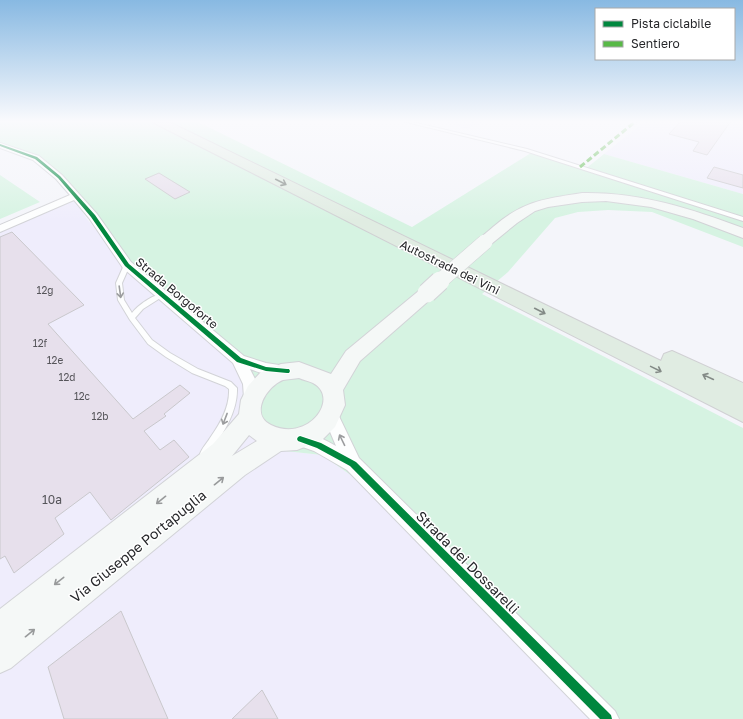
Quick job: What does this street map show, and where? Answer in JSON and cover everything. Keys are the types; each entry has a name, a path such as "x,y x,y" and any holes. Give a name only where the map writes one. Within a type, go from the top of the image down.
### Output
{"highway":[{"name":"Autostrada dei Vini","path":"225,155 743,412"},
{"name":"Autostrada dei Vini","path":"246,155 743,394"}],"main road":[{"path":"332,390 353,356 485,242 521,213 540,204 567,199 600,196 637,199 670,207 743,233"},
{"path":"310,372 353,356"},
{"path":"299,370 310,372 324,379 332,390 334,406 332,415 319,430 289,440 272,438 260,431 256,427 251,407 257,389 265,381 275,375 287,371 299,370"},
{"name":"Via Giuseppe Portapuglia","path":"0,628 221,452 251,407"},
{"name":"Via Giuseppe Portapuglia","path":"0,657 236,467 289,440"}],"street":[{"name":"Strada Borgoforte","path":"23,155 36,158 60,177 93,216 126,265 239,360 266,369 287,371"},
{"path":"0,229 76,196"},
{"name":"Strada Borgoforte","path":"239,360 250,384 251,407"},
{"name":"Strada dei Dossarelli","path":"332,415 353,464"},
{"name":"Strada dei Dossarelli","path":"289,440 319,445 353,464 607,719"}],"lane":[{"path":"540,155 743,219"},
{"path":"126,265 119,283 121,300 150,342 195,372 228,384 233,388 234,395 222,426 211,445 180,485"},
{"path":"132,318 135,312 141,307 162,295"}],"shaded area":[{"path":"606,155 743,155 743,194"},
{"path":"74,197 86,218 126,266 214,337 246,382 285,451 322,455 372,490 600,719 0,719 0,229"}],"green space":[{"path":"26,155 264,155 412,227 529,155 536,155 584,170 603,155 606,155 743,194 743,247 652,212 608,210 578,212 555,218 508,272 482,294 743,428 743,719 600,719 372,490 322,455 285,451 253,436 246,382 214,337 126,266 74,197 35,158"},
{"path":"0,175 40,202 0,219"}],"building":[{"path":"714,167 743,175 743,188 707,178"},
{"path":"159,173 190,192 175,199 145,179"},
{"path":"12,232 84,305 48,324 133,419 180,385 190,393 164,414 166,416 144,431 160,450 174,440 189,457 111,520 90,492 55,518 64,534 14,573 5,556 0,559 0,237"},
{"path":"121,611 168,719 64,719 48,667"},
{"path":"262,690 278,719 232,719"}],"marked path":[{"path":"580,167 595,155"}],"cycle path":[{"path":"26,155 36,158 59,177 93,216 127,265 239,360 266,369 287,371"},
{"path":"300,439 319,445 353,464 607,719"}]}
